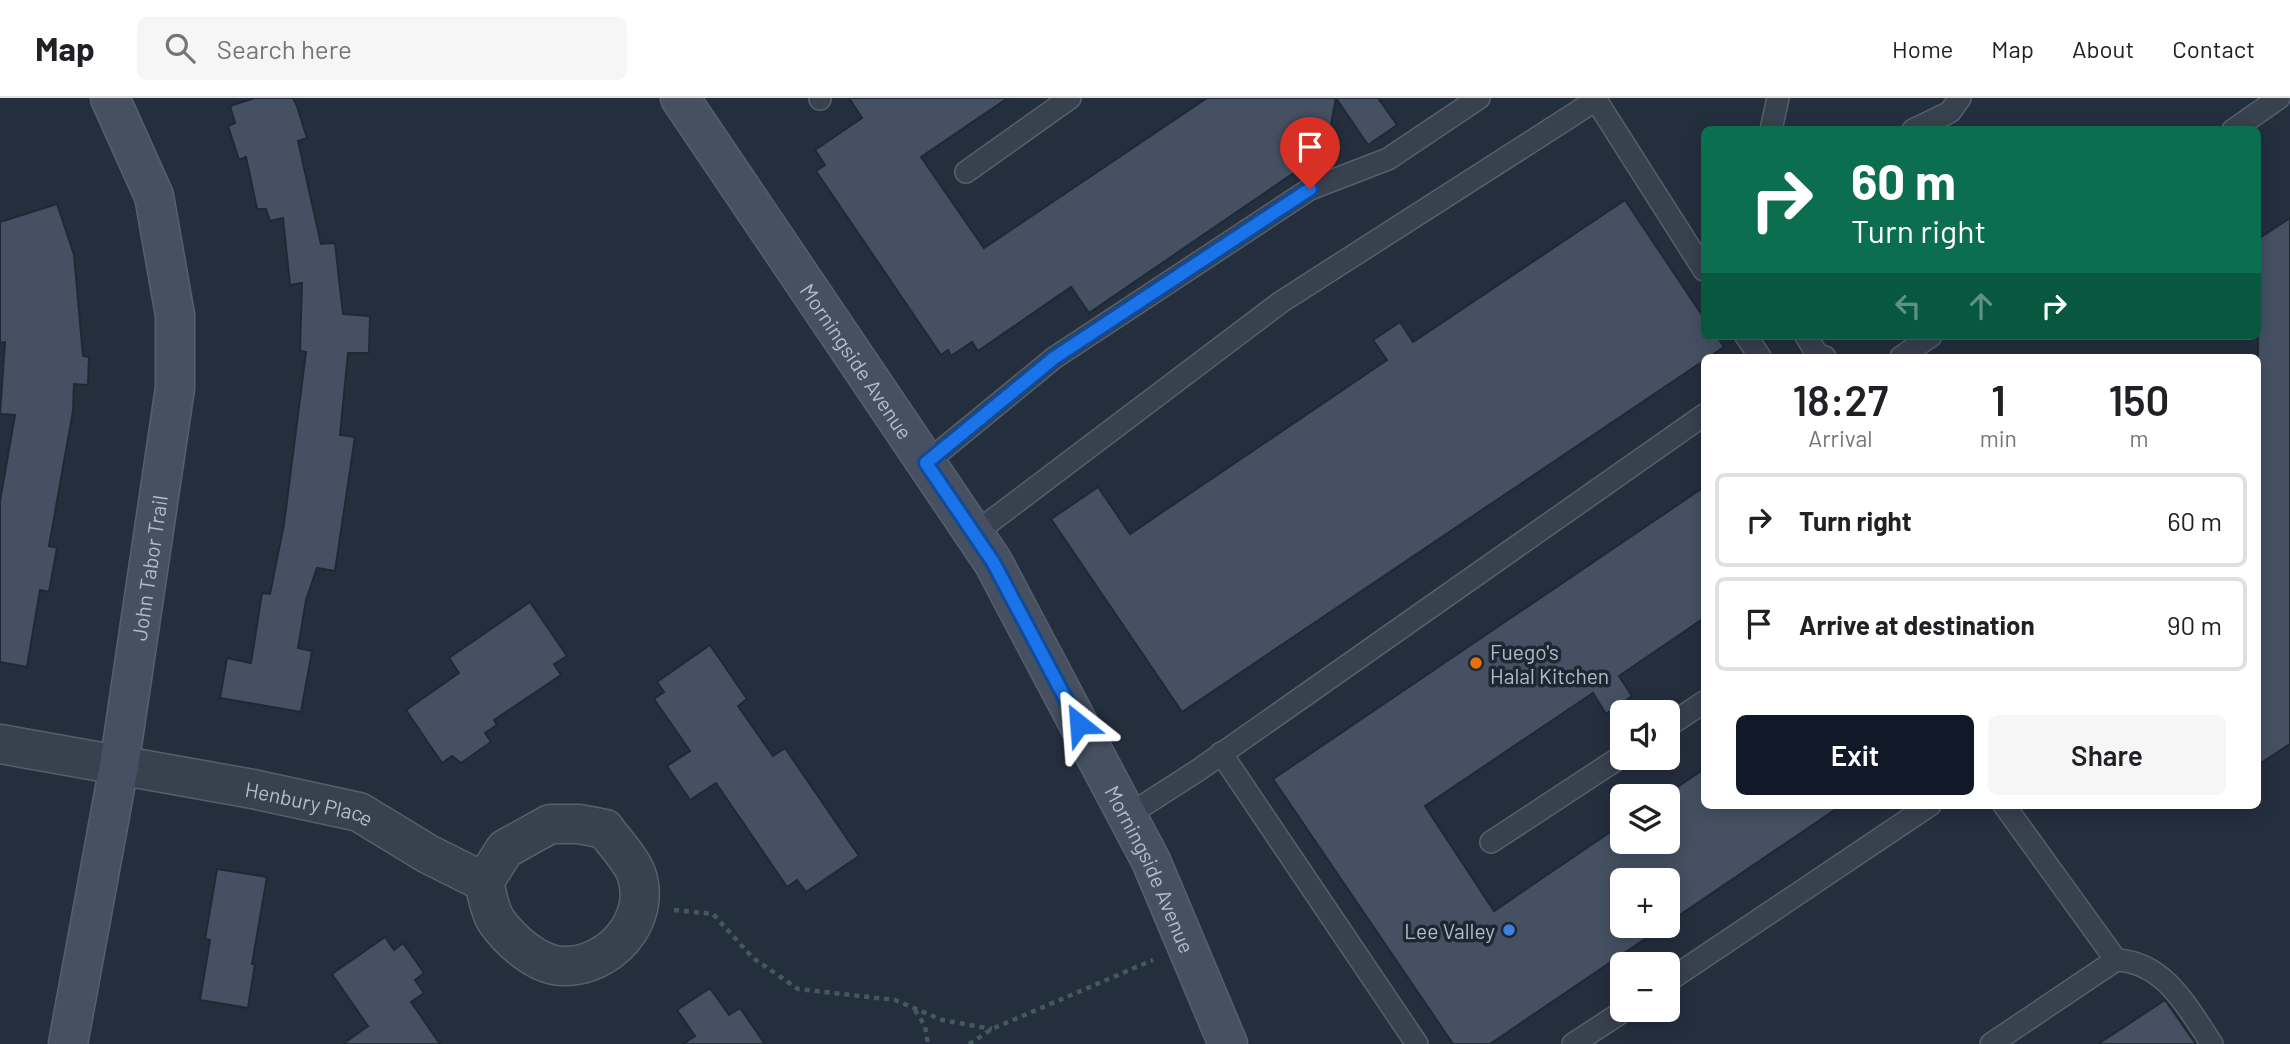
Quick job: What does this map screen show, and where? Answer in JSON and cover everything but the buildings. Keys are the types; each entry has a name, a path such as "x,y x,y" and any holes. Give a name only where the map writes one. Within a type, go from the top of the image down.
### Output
{"main road":[{"name":"John Tabor Trail","path":"68,1044 119,766 176,388 175,327 154,196 110,98"},
{"name":"Morningside Avenue","path":"680,98 993,562 1151,861 1228,1044"}],"street":[{"name":"Henbury Place","path":"0,744 253,789 359,812 484,882"},
{"path":"550,824 579,824 606,830 636,873 640,906 628,934 614,949 596,960 561,966 525,952 495,920 484,882 505,849 550,824"}],"lane":[{"path":"966,172 1070,98"},
{"path":"926,463 1054,358 1310,189 1388,159 1479,98"},
{"path":"1772,126 1778,98"},
{"path":"1921,126 1950,112 1960,98"},
{"path":"2238,126 2279,98"},
{"path":"974,534 1281,302 1596,100 1701,265"},
{"path":"1908,354 1930,345"},
{"path":"1128,816 1701,417"},
{"path":"1680,718 1701,704"},
{"path":"1222,753 1418,1044"},
{"path":"1491,842 1610,764"},
{"path":"1680,973 1924,809"},
{"path":"2007,809 2116,960"},
{"path":"1991,1044 2116,960 2137,961 2172,985 2212,1044"},
{"path":"1573,1044 1610,1020"}],"path":[{"path":"640,906 713,914 753,958 798,989 895,1000 942,1020 992,1029"},
{"path":"969,1044 992,1029 1186,946"},
{"path":"914,1008 925,1026 928,1044"}],"place":[{"name":"Fuego's Halal Kitchen","path":"1476,663"},
{"name":"Lee Valley","path":"1509,930"}],"route":[{"path":"1079,724 993,562 926,463 1054,358 1310,189"}]}
